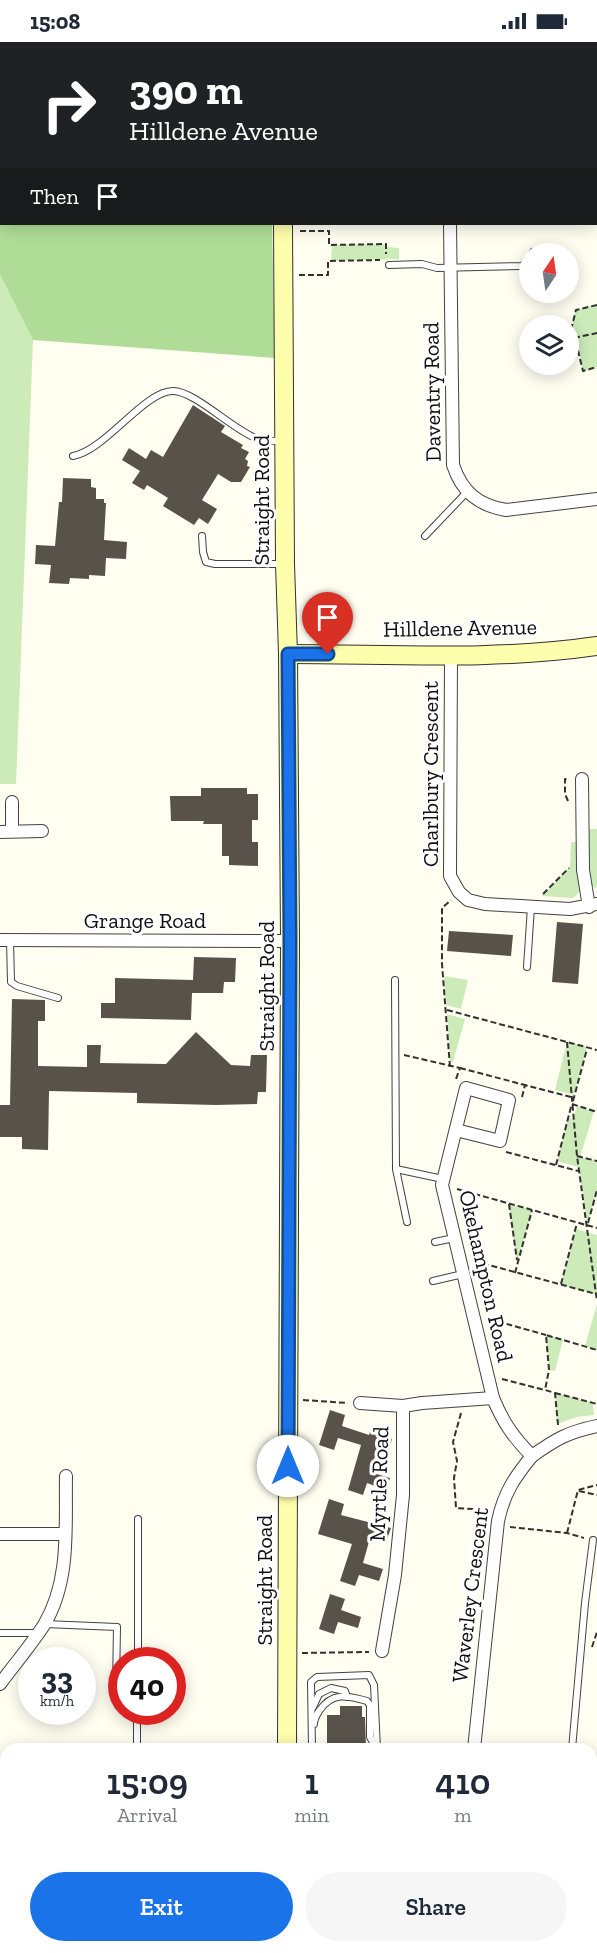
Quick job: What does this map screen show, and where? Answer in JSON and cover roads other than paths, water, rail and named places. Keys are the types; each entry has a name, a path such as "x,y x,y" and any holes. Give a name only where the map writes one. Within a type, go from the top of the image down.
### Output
{"street":[{"name":"Daventry Road","path":"450,225 453,465 458,480 467,492"},
{"name":"Straight Road","path":"283,227 290,941 287,1743"},
{"path":"467,492 482,503 506,510 597,499"},
{"name":"Hilldene Avenue","path":"288,654 451,656 521,654 597,646"},
{"name":"Charlbury Crescent","path":"451,656 450,876 459,892 468,900 485,904 570,909 593,906"},
{"path":"582,779 583,870 593,906"},
{"path":"12,802 6,832 42,831"},
{"name":"Grange Road","path":"5,940 290,941"},
{"name":"Okehampton Road","path":"456,1130 500,1141 510,1100 466,1088 443,1182 454,1238 493,1398"},
{"path":"493,1398 509,1430 532,1456 558,1437 597,1426"},
{"name":"Myrtle Road","path":"382,1652 395,1575 404,1496 403,1406 422,1402 493,1398"},
{"path":"360,1403 403,1406"},
{"name":"Waverley Crescent","path":"475,1743 502,1500 513,1478 532,1456"},
{"path":"0,1684 41,1629 56,1598 62,1577 66,1476"},
{"path":"0,1534 65,1534"}],"lane":[{"path":"389,265 422,264 437,268 519,266"},
{"path":"73,456 87,452 139,409 158,396 173,391 192,398 256,438 284,442"},
{"path":"425,536 467,492"},
{"path":"202,536 202,552 206,562 285,564"},
{"path":"527,967 531,907"},
{"path":"5,940 11,982 17,986 58,998"},
{"path":"395,980 396,1169 407,1222"},
{"path":"396,1169 443,1182"},
{"path":"435,1242 454,1238"},
{"path":"433,1281 464,1273"},
{"path":"138,1519 138,1647"},
{"path":"573,1743 585,1603 593,1540"},
{"path":"0,1633 41,1629 117,1627 117,1647"},
{"path":"312,1743 311,1682 317,1677 369,1675 375,1691 376,1743"},
{"path":"312,1743 313,1707 319,1694 331,1688 345,1691 347,1697"},
{"path":"314,1720 326,1701 337,1696 367,1701 370,1705 370,1743"},
{"path":"137,1725 137,1743"},
{"path":"370,1737 373,1743"}]}
